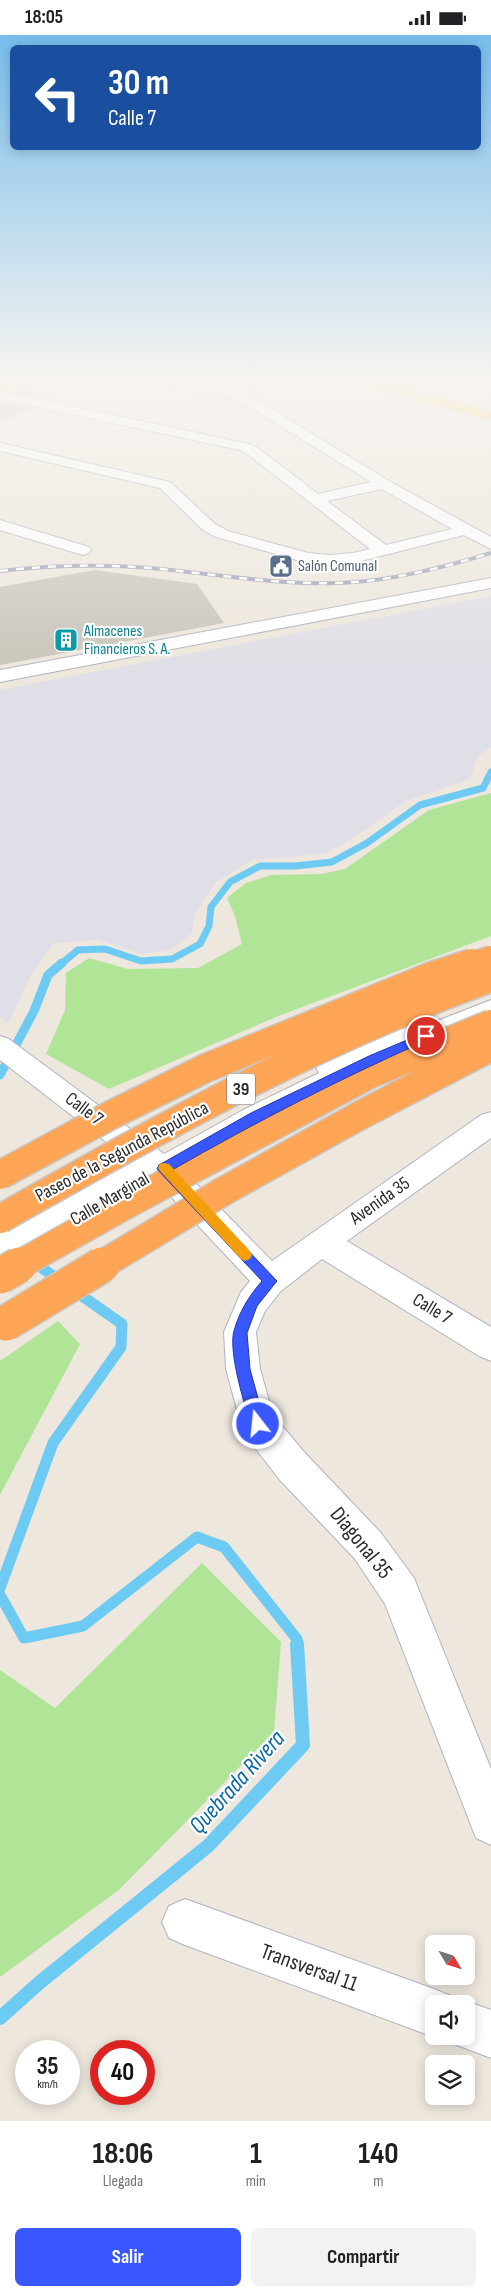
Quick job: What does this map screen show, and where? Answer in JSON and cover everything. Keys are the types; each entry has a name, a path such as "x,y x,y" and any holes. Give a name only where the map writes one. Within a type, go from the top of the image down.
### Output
{"highway":[{"path":"0,1175 113,1113 206,1068 432,976 491,957"},
{"name":"Paseo de la Segunda República","path":"0,1219 161,1129 302,1058 396,1015 491,979"},
{"name":"39","path":"0,1276 127,1204 370,1074 491,1024"},
{"path":"6,1323 224,1191 357,1117 491,1047"}],"street":[{"path":"127,476 165,485 209,527 222,534 307,558 329,560 354,558 466,530"},
{"path":"286,476 383,551"},
{"path":"373,476 491,544"},
{"path":"315,499 384,483"},
{"path":"0,525 83,549"},
{"path":"0,676 491,583"},
{"name":"Calle Marginal","path":"157,1164 258,1099 368,1047 444,1015 491,998"},
{"name":"Calle Marginal","path":"0,1244 96,1197 157,1164 373,1059 491,1010"},
{"name":"Calle 7","path":"0,1046 157,1164 270,1281"},
{"name":"Avenida 35","path":"270,1281 321,1242 491,1123"},
{"name":"Calle Marginal","path":"0,1262 96,1197"},
{"name":"Calle 7","path":"321,1242 491,1345"},
{"name":"Diagonal 35","path":"270,1281 252,1303 240,1333 243,1369 258,1424 292,1466 368,1546 400,1592 491,1823"},
{"name":"Transversal 11","path":"185,1922 425,2010"},
{"path":"475,2028 491,2034"}],"shaded area":[{"path":"491,596 491,747 478,756 470,779 406,801 350,840 324,854 252,860 216,882 195,914 192,933 170,950 142,954 98,940 54,943 30,977 8,1024 0,1017 0,690"}],"green space":[{"path":"491,793 491,936 281,1015 109,1089 46,1054 65,1010 66,973 89,958 128,969 198,968 242,944 235,916 227,898 246,883 271,875 321,874 345,869 429,810"},
{"path":"58,1321 80,1344 0,1495 0,1361"},
{"path":"202,1563 281,1642 274,1732 120,1889 0,1977 0,1670 55,1708"}],"building":[{"name":"Almacenes Financieros S. A.","path":"95,570 197,584 224,623 0,665 0,587"}],"waterway":[{"name":"Quebrada Rivera","path":"61,964 78,950 105,949 141,961 172,959 200,944 209,926 211,907 230,882 260,866 295,866 332,862 367,843 420,805 483,788 491,772"},
{"name":"Quebrada Rivera","path":"0,1075 34,1011 48,975 62,963"},
{"name":"Quebrada Rivera","path":"34,1262 40,1266"},
{"name":"Quebrada Rivera","path":"38,1265 60,1281"},
{"name":"Quebrada Rivera","path":"0,1588 53,1443 121,1347 122,1324 75,1291"},
{"name":"Quebrada Rivera","path":"0,1595 24,1638 83,1626 197,1537 224,1547 297,1639 297,1644"},
{"name":"Quebrada Rivera","path":"0,2018 39,1983 208,1846 303,1745 297,1644"}],"railway":[{"path":"0,571 57,566 113,566 151,568 268,581 339,583 378,580 416,573 491,553"}],"slow traffic":[{"path":"164,1168 245,1255"}],"place":[{"name":"Salón Comunal","path":"281,566"},
{"name":"Almacenes Financieros S. A.","path":"66,640"}],"route":[{"path":"258,1424 243,1369 240,1333 252,1303 270,1281 163,1169 255,1117 373,1059 426,1036"}]}
